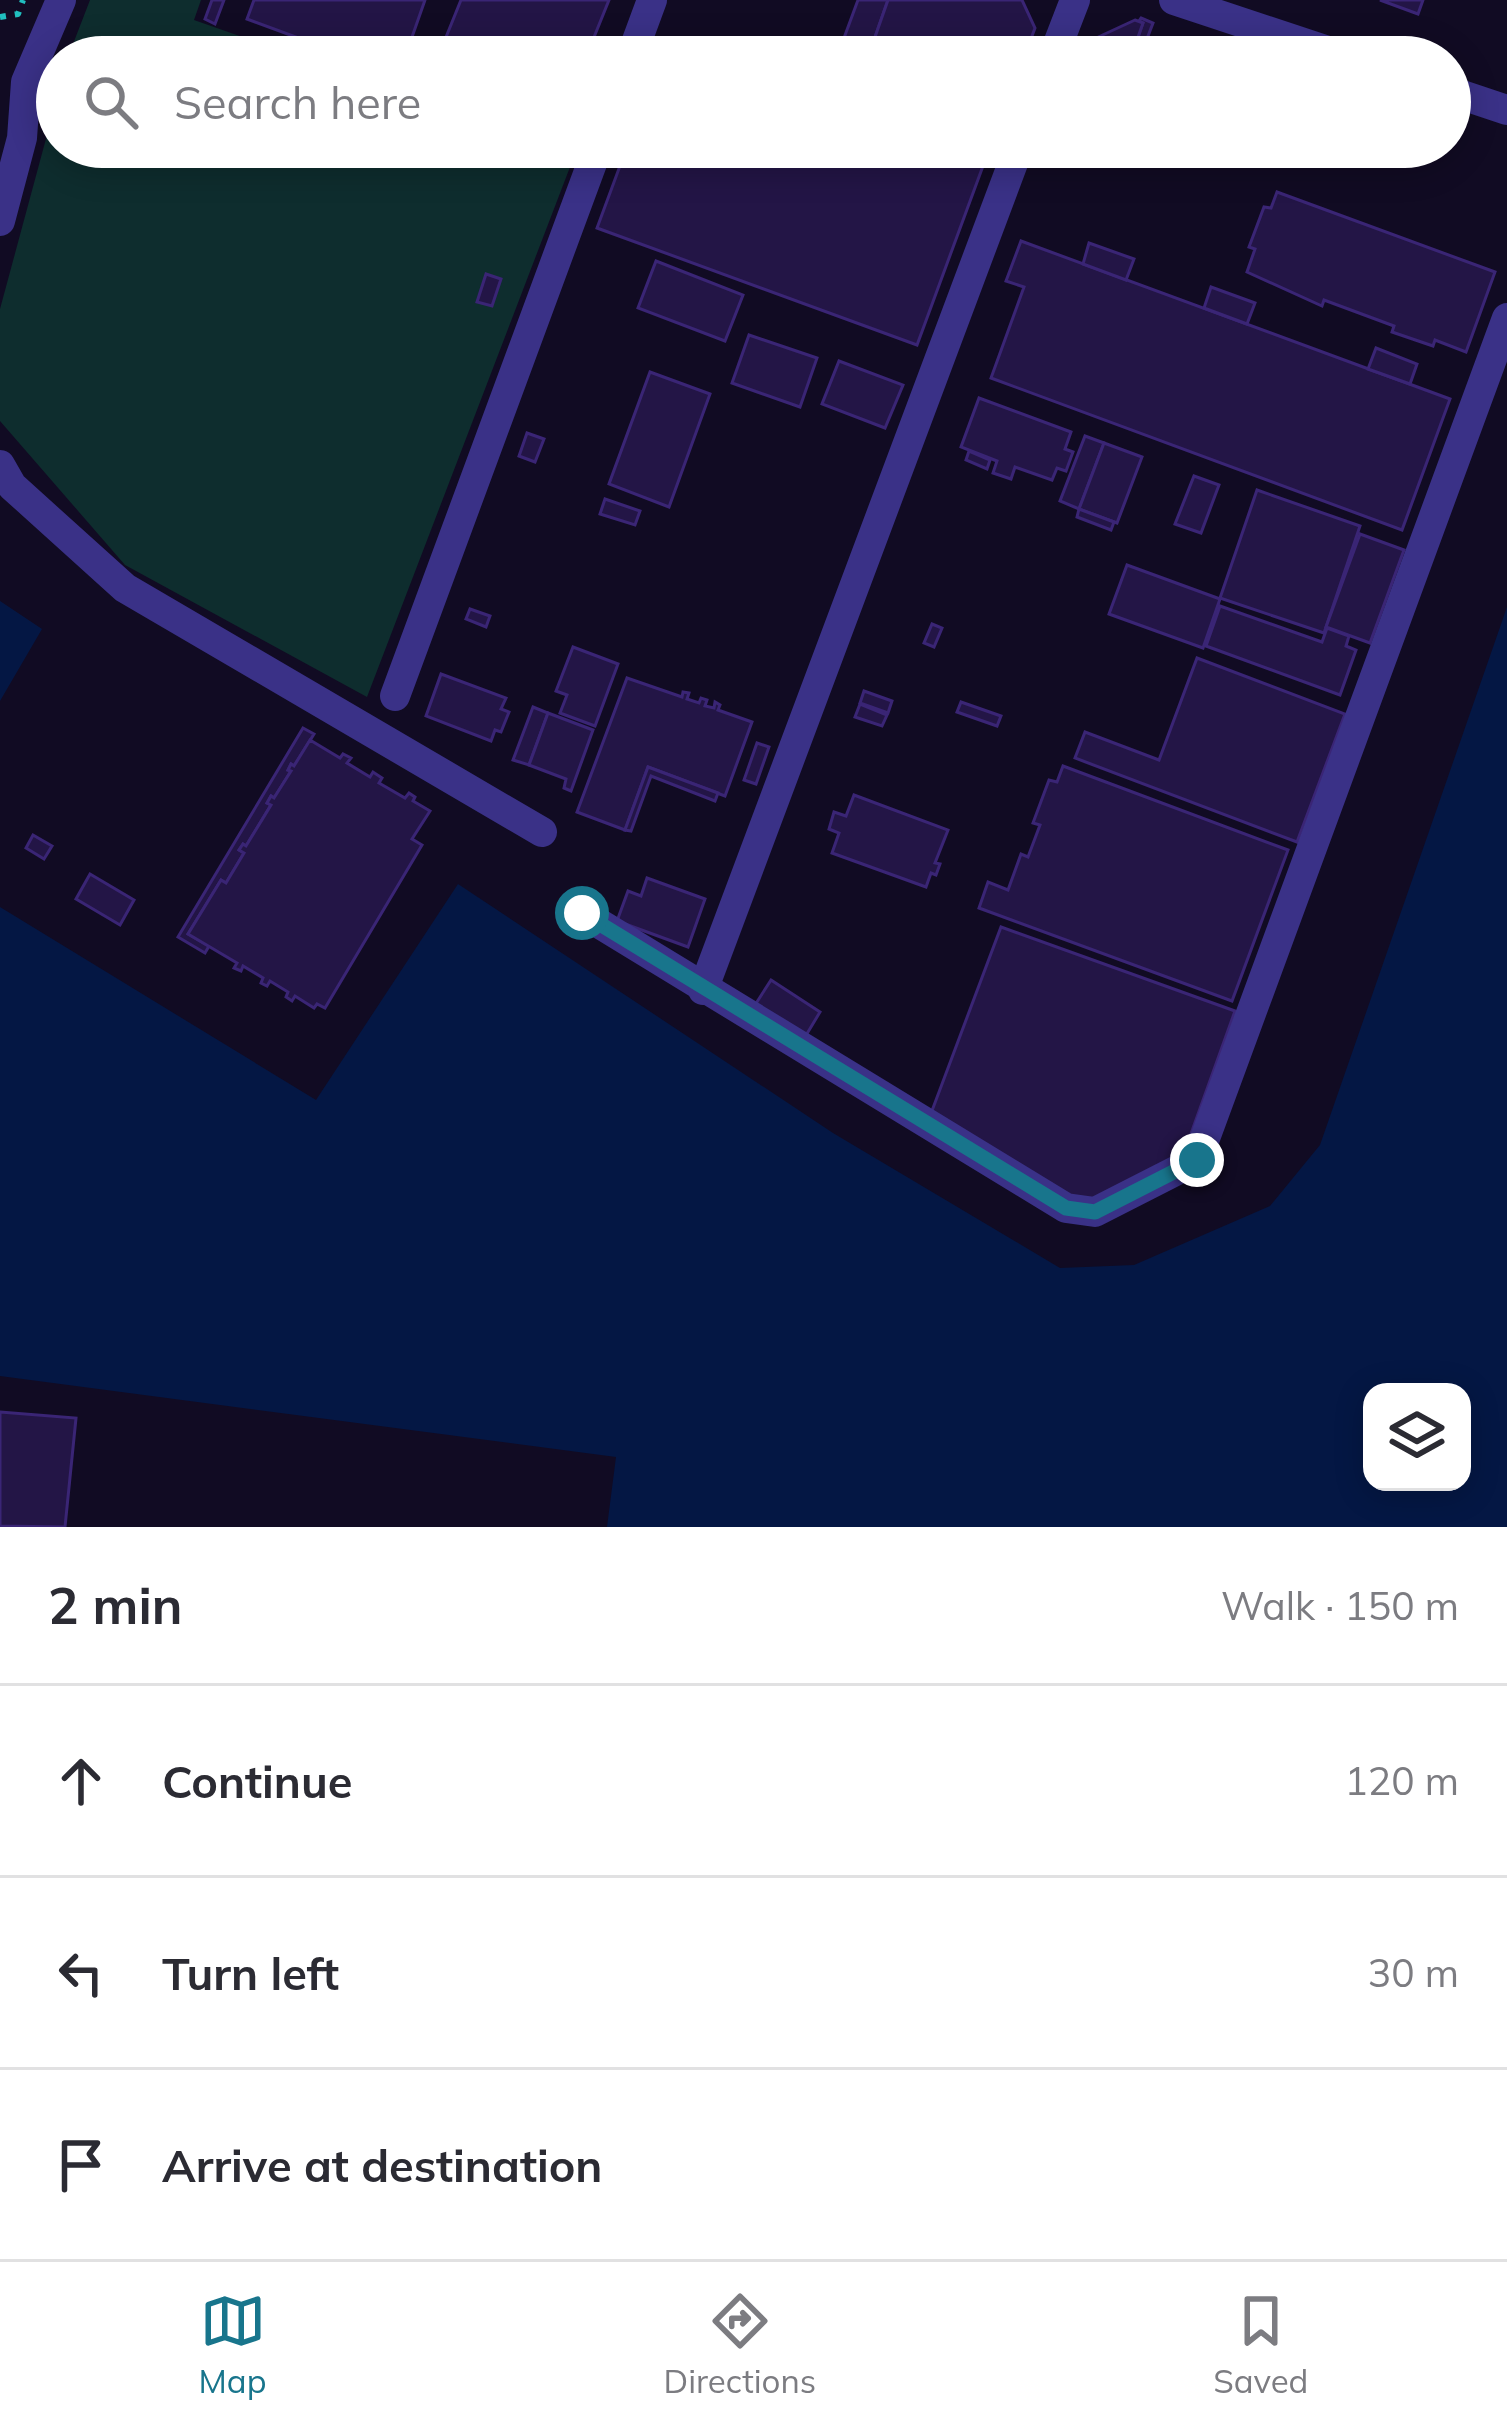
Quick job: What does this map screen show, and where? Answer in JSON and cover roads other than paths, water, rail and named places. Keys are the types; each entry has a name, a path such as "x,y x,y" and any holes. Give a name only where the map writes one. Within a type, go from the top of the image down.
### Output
{"street":[{"path":"41,36 61,0"},
{"path":"639,36 652,0"},
{"path":"1061,36 1075,0"},
{"path":"1174,0 1283,36"},
{"path":"0,220 22,138 13,85 36,44"},
{"path":"1471,98 1507,110"},
{"path":"395,696 590,168"},
{"path":"703,990 1011,168"},
{"path":"582,913 1066,1208 1095,1212 1197,1160 1507,318"},
{"path":"0,465 12,486 125,588 542,832"}],"water":[{"path":"0,601 42,629 0,701"},
{"path":"1507,607 1507,1527 607,1527 616,1457 0,1376 0,907 316,1100 458,884 833,1133 1060,1268 1134,1265 1270,1206 1320,1145"}]}
